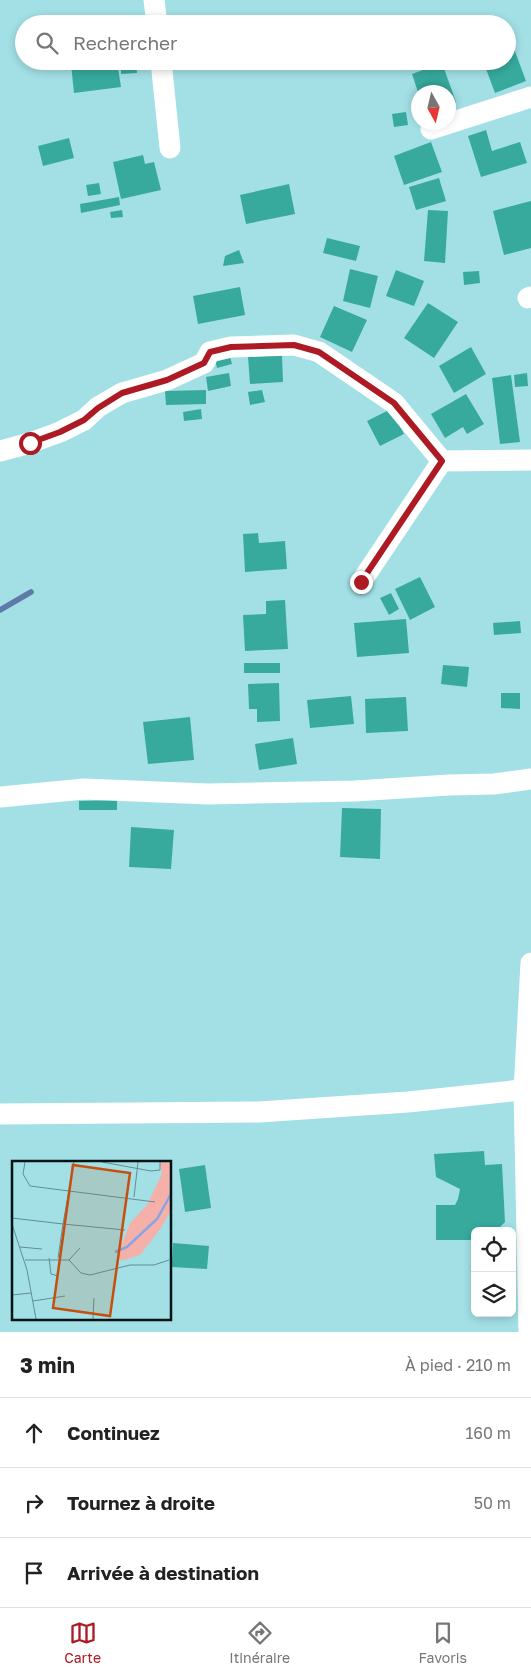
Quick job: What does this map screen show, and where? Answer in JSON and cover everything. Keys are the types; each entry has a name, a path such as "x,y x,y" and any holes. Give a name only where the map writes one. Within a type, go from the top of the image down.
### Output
{"street":[{"path":"154,0 156,15"},
{"path":"162,70 170,148"},
{"path":"456,122 531,97"},
{"path":"0,451 60,432 84,420 98,408 122,393 167,380 204,363 210,352 231,347 294,345 319,352 394,403 442,461"},
{"path":"442,461 531,460"},
{"path":"361,582 442,461"},
{"path":"0,797 84,789 208,794 494,784 531,779"},
{"path":"529,1332 528,1090 531,963"},
{"path":"0,1114 259,1112 408,1102 528,1090"}],"building":[{"path":"516,54 526,81 495,93 486,70 516,70"},
{"path":"72,70 118,70 121,87 74,93"},
{"path":"121,70 137,70 137,73 121,74"},
{"path":"423,70 445,70 450,85 416,85 412,74"},
{"path":"406,112 408,125 394,127 392,114"},
{"path":"486,130 492,151 520,142 527,163 481,177 468,136"},
{"path":"69,138 74,158 43,166 38,146"},
{"path":"431,142 442,172 404,185 394,156"},
{"path":"143,155 145,164 154,162 161,190 121,199 113,162"},
{"path":"439,178 446,201 416,210 409,187"},
{"path":"99,183 101,194 88,196 86,185"},
{"path":"289,184 295,214 246,224 240,195"},
{"path":"119,197 120,205 81,213 80,204"},
{"path":"531,201 531,248 504,255 493,211"},
{"path":"122,210 123,217 111,218 110,212"},
{"path":"428,210 448,211 445,263 424,261"},
{"path":"327,238 360,246 356,261 323,253"},
{"path":"239,250 244,263 223,266 225,256"},
{"path":"350,269 378,276 370,308 343,301"},
{"path":"396,270 424,281 414,306 386,296"},
{"path":"479,271 480,283 464,285 463,272"},
{"path":"240,287 245,315 198,324 193,296"},
{"path":"428,303 458,322 434,358 404,338"},
{"path":"334,306 367,320 352,352 320,337"},
{"path":"471,347 486,374 454,393 439,366"},
{"path":"229,353 232,364 217,368 214,356"},
{"path":"282,355 283,382 250,384 248,357"},
{"path":"229,373 231,386 208,391 206,377"},
{"path":"527,373 528,386 515,387 514,375"},
{"path":"511,375 520,442 500,444 492,378"},
{"path":"206,390 206,404 166,405 165,391"},
{"path":"262,390 265,402 250,405 248,392"},
{"path":"466,394 484,424 467,434 463,427 445,438 431,414"},
{"path":"201,409 202,419 184,421 183,412"},
{"path":"391,409 404,434 380,446 367,421"},
{"path":"258,533 259,543 285,541 287,569 245,572 243,534"},
{"path":"420,577 435,607 410,620 395,589"},
{"path":"391,593 399,609 389,615 380,598"},
{"path":"285,600 288,649 245,651 243,615 266,614 266,601"},
{"path":"406,619 409,653 357,657 354,623"},
{"path":"520,621 521,633 494,635 493,623"},
{"path":"244,663 280,663 280,673 244,673"},
{"path":"443,665 469,667 467,687 441,684"},
{"path":"279,683 280,721 257,722 257,709 249,709 248,684"},
{"path":"501,693 520,693 520,709 501,708"},
{"path":"351,696 354,724 310,728 307,700"},
{"path":"406,697 408,731 366,733 365,699"},
{"path":"190,717 194,760 148,764 143,722"},
{"path":"293,738 297,764 259,770 255,744"},
{"path":"117,800 117,810 79,810 79,801"},
{"path":"342,808 381,809 380,859 340,857"},
{"path":"131,827 174,830 171,869 129,867"},
{"path":"484,1151 485,1165 502,1164 505,1222 500,1227 471,1227 471,1240 436,1240 436,1205 455,1205 460,1189 436,1177 434,1154"},
{"path":"205,1165 211,1208 185,1212 179,1169"},
{"path":"173,1243 209,1246 207,1269 172,1267"}],"waterway":[{"path":"0,610 31,592"}],"route":[{"path":"30,443 60,432 84,420 98,408 122,393 167,380 204,363 210,352 231,347 294,345 319,352 394,403 442,461 361,582"}]}
